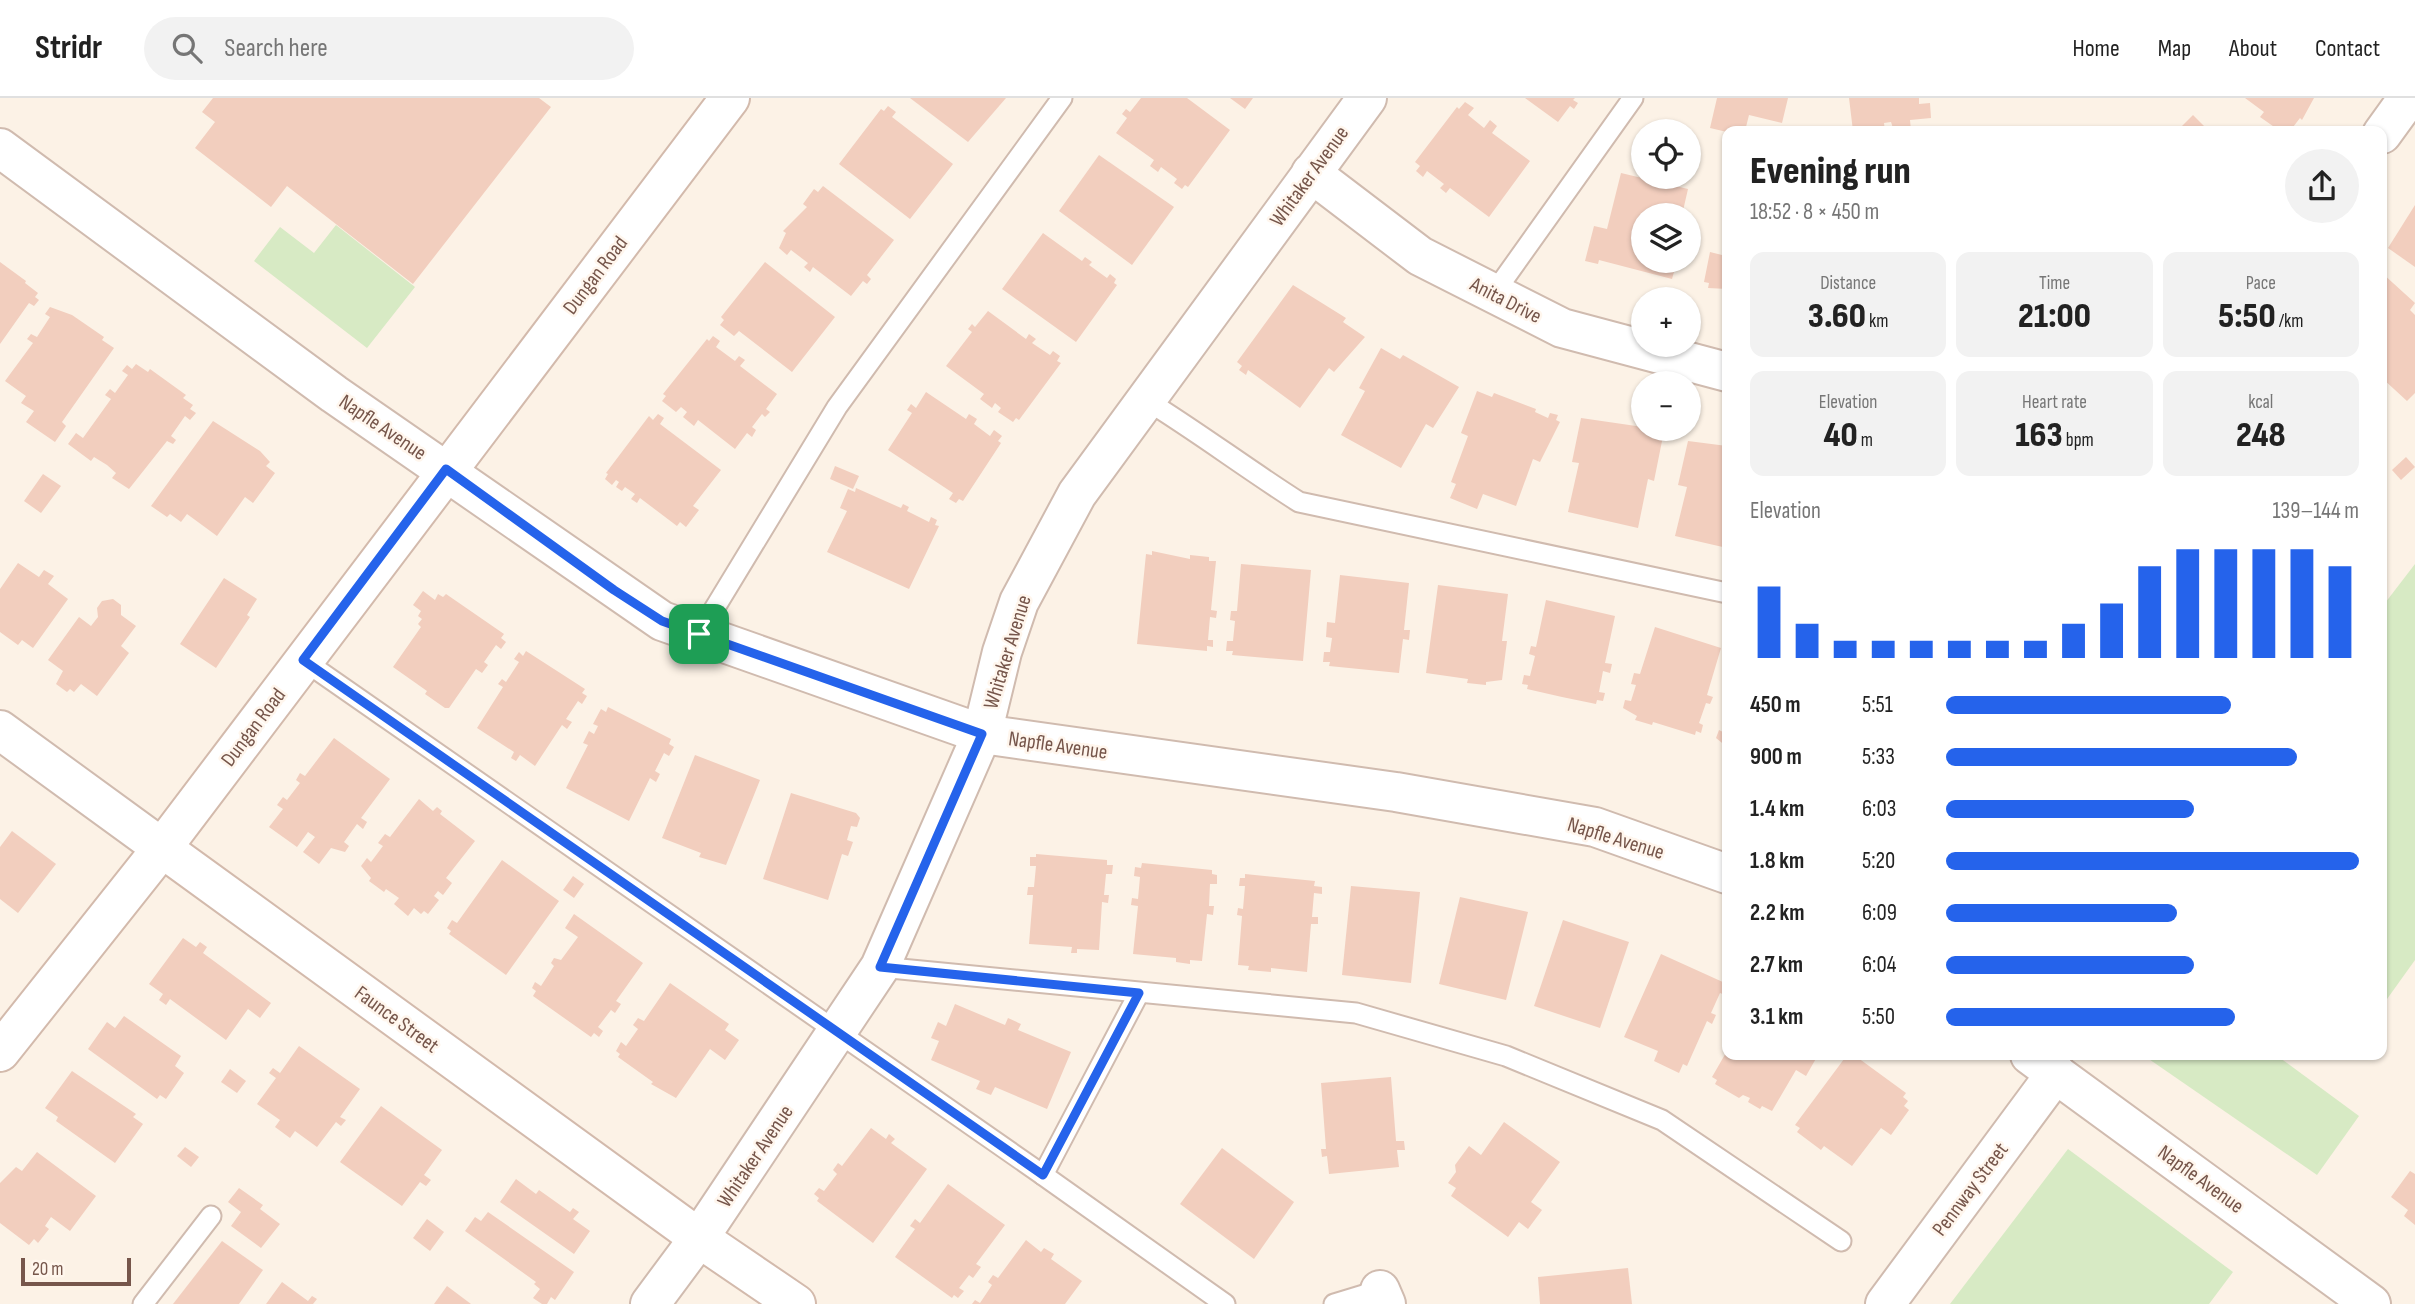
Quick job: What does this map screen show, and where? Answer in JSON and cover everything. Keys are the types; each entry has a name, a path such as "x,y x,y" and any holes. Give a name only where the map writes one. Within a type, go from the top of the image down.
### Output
{"street":[{"name":"Dungan Road","path":"0,1052 162,848 446,469 730,98"},
{"name":"Whitaker Avenue","path":"650,1304 699,1238 880,967 982,734 1002,652 1019,602 1077,494 1367,98"},
{"path":"2387,127 2408,98"},
{"name":"Napfle Avenue","path":"0,148 334,394 662,621 982,734 1396,792 1595,827 1722,872"},
{"name":"Anita Drive","path":"1311,173 1420,256 1562,328 1722,371"},
{"name":"Faunce Street","path":"0,730 699,1238 796,1304"},
{"name":"Napfle Avenue","path":"2043,1064 2371,1304"},
{"name":"Pennway Street","path":"1885,1304 2043,1064"}],"lane":[{"path":"699,634 837,407 1062,98"},
{"path":"1494,293 1633,98"},
{"path":"1146,400 1207,437 1254,473 1299,502 1722,592"},
{"path":"303,660 1225,1304"},
{"path":"880,967 1356,1013 1506,1056 1662,1120 1841,1241"},
{"path":"1043,1175 1139,993"},
{"path":"144,1304 211,1216"},
{"path":"1334,1304 1383,1297"}],"green space":[{"path":"336,225 415,287 367,348 254,261 280,227 314,253"},
{"path":"2415,564 2415,960 2387,999 2387,600"},
{"path":"2150,1060 2283,1060 2359,1116 2317,1175"},
{"path":"2068,1149 2233,1272 2209,1304 1950,1304"}],"building":[{"path":"213,98 539,98 551,107 413,284 287,186 271,207 195,148 215,122 202,112"},
{"path":"910,98 1006,98 968,142"},
{"path":"1141,98 1187,98 1230,130 1188,187 1185,185 1182,189 1174,183 1177,179 1161,167 1158,172 1150,166 1154,160 1116,133 1127,118 1122,114 1126,109 1130,112"},
{"path":"1230,98 1253,98 1245,109"},
{"path":"1525,98 1575,98 1573,100 1578,103 1574,109 1570,106 1558,122"},
{"path":"1717,98 1788,98 1782,123 1749,115 1746,126 1722,126 1722,131 1710,128"},
{"path":"1849,98 1919,98 1919,104 1930,103 1931,118 1910,120 1911,126 1892,126 1891,122 1884,123 1884,126 1852,126"},
{"path":"2245,98 2314,98 2302,120 2300,118 2294,126 2273,126 2260,117 2264,112"},
{"path":"1465,102 1474,108 1468,115 1484,128 1490,120 1497,126 1492,133 1530,161 1489,217 1450,188 1446,193 1440,188 1444,184 1427,171 1423,177 1416,171 1420,166 1415,162 1457,107 1459,109"},
{"path":"888,106 896,112 892,117 953,164 910,219 839,164 881,109 884,111"},
{"path":"2193,115 2204,126 2182,126"},
{"path":"1099,155 1174,207 1132,265 1059,211"},
{"path":"1621,173 1631,175 1631,189 1688,189 1685,203 1631,203 1631,268 1599,260 1598,264 1585,261 1594,226 1607,229"},
{"path":"823,186 894,240 867,275 871,279 867,284 863,281 851,296 813,267 810,272 804,267 808,263 791,250 787,255 779,248 786,233 783,231 807,207 803,204 814,189 818,192"},
{"path":"2415,205 2415,267 2388,248"},
{"path":"1043,233 1082,261 1085,257 1092,262 1089,265 1107,278 1110,274 1116,279 1114,283 1117,285 1076,342 1002,289"},
{"path":"1710,252 1722,255 1722,289 1708,288 1709,283 1704,282"},
{"path":"0,262 26,281 25,283 38,293 35,297 39,300 34,306 29,303 0,344"},
{"path":"765,262 835,317 792,372 739,331 734,336 720,325 724,320 721,317"},
{"path":"1649,273 1674,273 1672,279"},
{"path":"2387,278 2415,303 2410,310 2415,315 2415,393 2407,401 2387,383"},
{"path":"1293,285 1346,318 1343,322 1365,337 1334,372 1329,368 1300,408 1248,370 1246,375 1239,370 1242,366 1237,362"},
{"path":"50,307 72,315 104,337 102,340 114,348 62,422 66,426 55,442 26,422 34,411 21,403 26,396 5,381 33,343 27,339 31,334 37,337 50,317 45,314"},
{"path":"988,311 1026,339 1029,334 1036,339 1032,343 1050,355 1053,351 1060,356 1057,361 1061,363 1019,420 1016,418 1013,422 998,412 1001,408 995,403 992,408 980,399 984,394 946,366 972,332 968,329 972,324 975,327"},
{"path":"713,336 720,341 716,347 735,361 739,356 745,360 740,366 777,394 766,409 770,412 765,417 762,414 752,427 756,430 752,437 747,433 735,449 698,420 694,426 683,417 687,412 681,407 676,412 662,401 666,396 663,394 707,339 709,341"},
{"path":"1381,348 1400,359 1403,355 1459,387 1433,428 1426,424 1401,468 1341,435 1365,391 1359,388"},
{"path":"136,364 148,372 150,369 186,395 183,398 193,405 190,409 196,413 190,420 185,416 171,436 176,440 173,444 167,441 129,489 112,478 116,473 107,465 94,457 91,461 68,444 76,433 83,438 111,399 105,395 110,389 115,393 128,375 122,371 127,365 132,369"},
{"path":"1477,391 1492,397 1494,393 1536,409 1535,412 1548,418 1550,413 1558,415 1556,420 1560,422 1540,462 1533,459 1516,506 1483,494 1477,509 1450,498 1456,484 1451,482 1468,436 1461,433"},
{"path":"926,392 966,419 969,414 977,419 974,424 990,436 994,430 1002,436 998,441 1001,443 963,501 959,499 956,503 949,499 953,493 888,450 912,413 907,410 911,404 916,408"},
{"path":"658,414 664,418 660,424 721,470 693,506 699,510 686,527 680,522 677,526 640,498 637,503 631,499 635,494 625,487 622,491 616,487 619,482 616,480 612,485 605,479 608,474 606,473 649,416 653,420"},
{"path":"1581,418 1631,425 1631,441 1662,441 1654,481 1648,479 1638,528 1568,512 1579,463 1572,462"},
{"path":"213,421 260,451 270,462 266,466 275,473 253,503 245,497 217,536 187,514 181,522 170,514 167,517 151,506"},
{"path":"1688,441 1722,445 1722,547 1675,536 1687,487 1678,485"},
{"path":"2406,457 2415,467 2401,480 2392,470"},
{"path":"835,466 859,476 853,489 830,479"},
{"path":"43,474 61,486 41,513 24,501"},
{"path":"856,488 901,508 903,504 909,507 907,511 929,522 931,517 937,520 935,525 939,526 909,589 827,552 847,511 840,508 848,489 855,492"},
{"path":"1152,551 1190,559 1190,555 1209,557 1209,561 1216,561 1211,610 1217,611 1216,618 1210,617 1208,640 1213,640 1213,647 1207,646 1207,651 1137,644 1146,554 1152,555"},
{"path":"18,563 39,577 44,570 54,576 48,584 68,599 33,648 22,640 18,645 0,632 0,589"},
{"path":"1241,564 1311,570 1303,661 1232,655 1233,651 1226,651 1227,641 1233,641 1235,621 1230,620 1231,611 1237,611"},
{"path":"1340,575 1409,583 1404,630 1410,630 1409,640 1403,639 1399,673 1329,666 1330,662 1323,662 1324,652 1330,652 1332,638 1326,637 1327,622 1335,623"},
{"path":"224,578 257,599 247,615 250,617 216,668 180,644"},
{"path":"1438,585 1508,594 1502,641 1507,641 1502,680 1486,682 1486,685 1467,683 1468,679 1426,673"},
{"path":"423,591 435,600 438,594 443,597 446,594 504,634 501,638 506,642 501,649 496,645 484,662 488,665 482,673 476,669 449,708 425,694 427,691 393,667 421,627 418,624 422,619 418,616 421,611 413,605"},
{"path":"113,599 121,605 121,615 136,626 121,646 129,653 97,696 81,684 74,692 70,689 67,692 56,684 63,671 48,660 79,617 91,626 98,617 97,608 102,601"},
{"path":"1546,600 1615,616 1605,663 1612,664 1610,673 1603,671 1599,692 1605,693 1603,701 1597,700 1596,704 1562,697 1527,689 1528,685 1522,684 1524,675 1530,676 1535,656 1529,654 1531,646 1536,647"},
{"path":"1655,627 1721,648 1707,695 1713,697 1710,704 1706,703 1699,723 1703,725 1701,733 1696,731 1695,735 1653,722 1652,725 1635,720 1637,716 1623,708 1625,700 1631,701 1636,685 1631,684 1634,673 1640,674"},
{"path":"526,651 585,689 582,693 587,696 582,704 578,701 566,719 572,722 567,729 562,725 535,766 520,755 516,761 511,758 514,752 477,728 503,687 498,684 502,679 506,682 519,662 514,659 519,652 523,656"},
{"path":"608,707 671,739 669,744 674,747 669,756 664,753 655,771 660,774 656,782 650,778 629,821 566,788 588,745 583,743 589,731 594,734 598,726 593,724 601,709 606,712"},
{"path":"1719,730 1722,732 1722,743 1716,738"},
{"path":"334,738 390,779 361,818 367,822 363,829 357,824 344,842 349,846 345,852 331,848 319,864 303,852 315,837 308,832 297,847 269,827 283,809 277,805 283,797 287,800 300,783 296,780 300,773 305,776"},
{"path":"695,755 760,780 726,865 699,857 701,853 662,838"},
{"path":"791,793 856,813 860,818 857,827 851,826 847,840 853,842 848,856 842,854 828,900 763,879"},
{"path":"419,799 433,811 437,807 442,811 440,814 475,841 446,878 452,883 443,895 438,891 434,896 439,900 428,914 424,911 421,914 414,908 408,916 394,904 399,898 386,889 384,892 369,881 371,878 361,866 367,858 371,862 383,846 378,843 385,834 390,837"},
{"path":"12,831 56,864 18,913 0,899 0,847"},
{"path":"1036,854 1107,860 1107,865 1113,865 1112,874 1106,874 1104,895 1109,895 1108,903 1102,902 1099,950 1077,949 1077,953 1071,953 1072,947 1029,944 1033,895 1027,895 1028,887 1034,887 1036,866 1030,866 1030,857 1036,857"},
{"path":"502,860 559,901 506,975 449,934 451,931 447,928 452,920 457,923"},
{"path":"1142,863 1212,870 1212,874 1217,875 1217,884 1210,884 1209,906 1214,906 1213,915 1207,914 1202,961 1190,960 1190,964 1176,962 1176,958 1133,954 1138,906 1131,905 1132,898 1138,899 1140,877 1134,876 1135,867 1141,868"},
{"path":"1245,874 1315,881 1314,886 1322,887 1322,894 1314,893 1312,917 1318,917 1318,924 1311,924 1307,972 1271,968 1271,972 1248,970 1249,966 1238,965 1242,916 1237,915 1238,908 1243,909 1245,886 1239,886 1240,878 1245,878"},
{"path":"573,876 584,884 574,898 563,890"},
{"path":"1351,886 1420,892 1411,983 1342,975"},
{"path":"1460,897 1528,912 1506,1000 1439,984"},
{"path":"574,914 643,963 616,1001 621,1004 615,1013 611,1010 598,1027 603,1031 599,1037 594,1033 591,1037 533,996 536,991 532,988 535,982 541,986 554,966 551,963 554,958 561,960 578,937 565,928"},
{"path":"1563,920 1629,942 1600,1028 1534,1006"},
{"path":"183,938 196,947 200,942 207,947 203,953 271,1003 260,1018 248,1009 226,1040 170,999 166,1005 159,1000 163,994 149,984"},
{"path":"1661,954 1722,982 1722,994 1720,993 1711,1013 1716,1015 1712,1024 1707,1021 1687,1066 1683,1064 1679,1073 1654,1061 1658,1051 1624,1037"},
{"path":"670,983 729,1024 725,1030 739,1040 725,1060 710,1049 676,1098 651,1084 653,1082 618,1057 620,1054 616,1051 621,1042 626,1046 638,1029 633,1025 638,1018 644,1021"},
{"path":"955,1004 1005,1025 1008,1018 1021,1024 1018,1030 1071,1052 1047,1109 995,1087 991,1095 976,1089 980,1081 931,1060 939,1041 931,1038 938,1022 946,1026"},
{"path":"124,1016 181,1056 175,1066 184,1073 166,1099 160,1095 157,1099 88,1049 107,1022 115,1028"},
{"path":"299,1046 360,1089 340,1117 346,1120 341,1126 336,1122 317,1147 295,1131 290,1138 275,1127 280,1120 257,1104 276,1078 269,1073 273,1068 280,1073"},
{"path":"1722,1060 1815,1060 1806,1076 1796,1070 1772,1111 1762,1106 1760,1109 1748,1102 1750,1098 1743,1095 1739,1098 1715,1084 1717,1080 1712,1077"},
{"path":"1843,1060 1861,1060 1906,1093 1903,1097 1908,1101 1904,1106 1909,1110 1891,1135 1881,1128 1852,1166 1824,1146 1821,1150 1797,1132 1800,1128 1795,1125"},
{"path":"230,1069 246,1081 237,1093 221,1082"},
{"path":"72,1071 136,1114 133,1117 143,1124 115,1163 56,1121 58,1117 45,1108"},
{"path":"1391,1077 1396,1141 1404,1141 1405,1150 1397,1150 1399,1167 1329,1174 1327,1156 1322,1157 1321,1149 1326,1149 1321,1083"},
{"path":"381,1106 442,1150 424,1175 431,1180 426,1186 420,1182 402,1206 340,1162"},
{"path":"1504,1122 1560,1162 1531,1202 1542,1210 1528,1229 1519,1222 1508,1237 1451,1196 1456,1188 1448,1183 1456,1172 1455,1165 1469,1146 1481,1155"},
{"path":"871,1128 886,1139 889,1134 895,1139 891,1143 927,1169 873,1243 817,1201 819,1198 814,1194 819,1188 824,1191 837,1174 833,1170 838,1163 842,1166"},
{"path":"185,1147 199,1157 191,1167 177,1156"},
{"path":"1222,1148 1294,1202 1254,1259 1180,1204"},
{"path":"37,1152 96,1196 70,1231 51,1217 45,1226 49,1229 38,1243 34,1239 29,1245 0,1223 0,1183 16,1167 22,1171"},
{"path":"2410,1171 2415,1174 2415,1225 2404,1216 2408,1210 2391,1197"},
{"path":"516,1179 536,1194 539,1190 570,1212 573,1208 579,1212 573,1219 590,1231 574,1254 500,1202"},
{"path":"948,1184 1005,1225 976,1264 981,1267 973,1278 969,1275 959,1288 964,1291 958,1298 954,1295 952,1298 895,1257 915,1229 910,1226 915,1219 920,1223"},
{"path":"239,1188 263,1205 260,1209 280,1224 261,1248 231,1226 241,1212 228,1202"},
{"path":"488,1212 574,1272 555,1300 551,1297 547,1304 542,1304 533,1298 540,1289 534,1284 536,1282 465,1231 475,1217 481,1221"},
{"path":"427,1219 444,1232 430,1251 413,1238"},
{"path":"1026,1240 1041,1252 1044,1248 1054,1254 1051,1259 1082,1281 1065,1304 972,1304 975,1300 980,1303 992,1285 988,1282 993,1275 998,1278"},
{"path":"222,1241 263,1270 239,1304 173,1304"},
{"path":"1628,1268 1632,1304 1540,1304 1538,1277"},
{"path":"282,1282 308,1301 312,1296 317,1299 313,1304 266,1304"},
{"path":"447,1286 471,1304 434,1304"}],"route":[{"path":"446,469 614,590 662,621 699,634 982,734 880,967 1139,993 1043,1175 303,660 446,469"}]}
